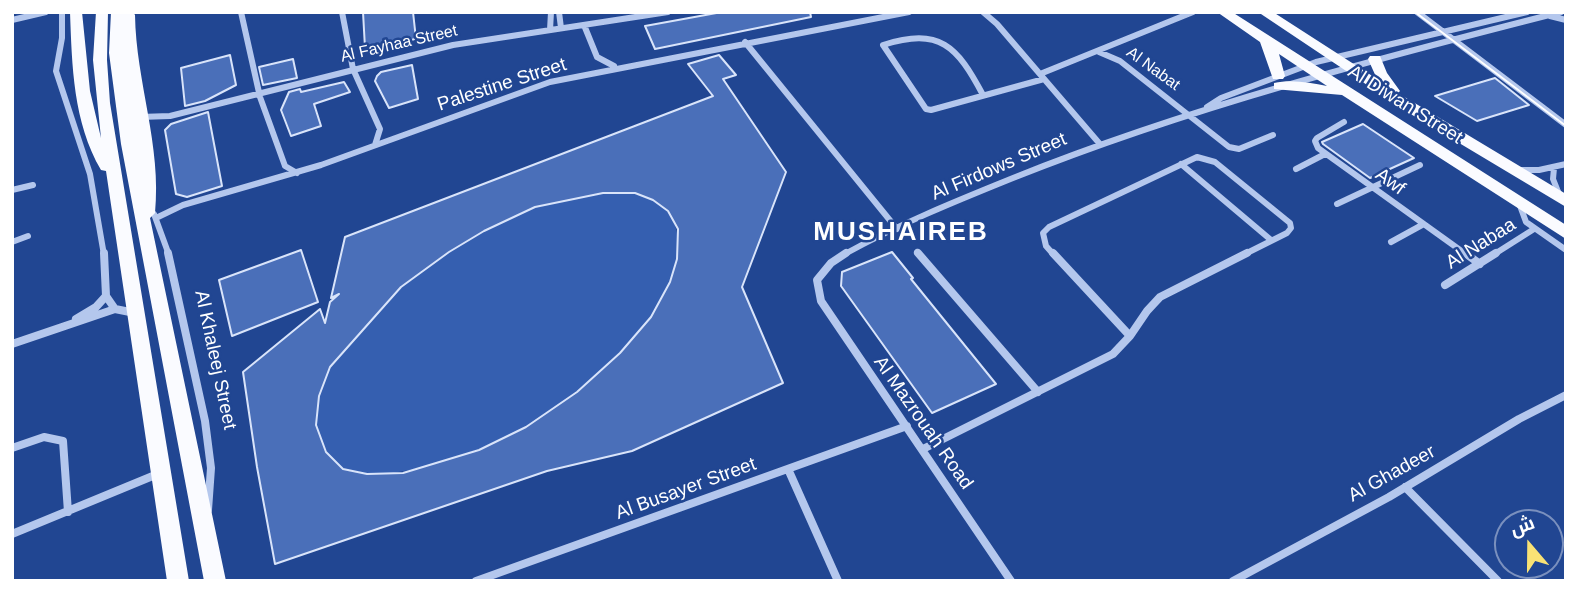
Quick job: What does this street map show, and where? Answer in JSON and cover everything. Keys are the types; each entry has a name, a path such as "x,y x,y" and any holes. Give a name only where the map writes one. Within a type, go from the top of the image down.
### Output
{"main road":[{"path":"76,12 79,60 88,110 101,157 114,174"},
{"path":"102,12 101,85 178,581"},
{"path":"117,12 118,74 149,216 215,581"},
{"path":"129,12 132,77 149,185 149,216"},
{"name":"Al Diwan Street","path":"1223,12 1264,40 1325,66 1414,110 1565,204"},
{"path":"1240,12 1325,66 1565,204"},
{"name":"Al Diwan Street","path":"1264,12 1325,66 1353,96 1566,233"},
{"path":"1264,40 1274,57 1279,81 1353,96"},
{"path":"1375,59 1384,82 1414,110"}],"street":[{"path":"12,20 46,12"},
{"path":"62,12 62,37 56,71 90,174 104,247 106,296 115,309"},
{"path":"241,12 259,93 285,166 297,173"},
{"path":"342,12 353,69 379,125 377,145"},
{"path":"550,30 551,12"},
{"path":"559,12 561,29"},
{"name":"Al Fayhaa Street","path":"139,117 170,116 453,45 668,12"},
{"name":"Palestine Street","path":"149,216 297,173 526,90 588,74 745,42 909,12"},
{"path":"983,12 997,24 1099,143"},
{"path":"990,12 997,24"},
{"path":"982,96 960,57 947,42 925,34 883,45 926,109 935,110 982,96 1042,77 1193,12"},
{"path":"1417,12 1566,125"},
{"path":"1325,66 1444,32 1527,12"},
{"path":"1325,66 1375,59 1559,13 1566,19"},
{"path":"1549,16 1566,19"},
{"path":"584,25 595,54 595,66 588,74"},
{"path":"745,42 897,229"},
{"name":"Al Nabat","path":"1099,52 1120,61 1232,148 1239,149 1273,135"},
{"path":"595,54 607,65 642,63"},
{"name":"Al Firdows Street","path":"1279,81 1325,66"},
{"name":"Al Firdows Street","path":"817,280 831,262 1002,181 1099,143 1207,107 1226,104 1279,81 1325,66"},
{"path":"1296,169 1325,154 1315,141 1343,122"},
{"name":"Awf","path":"1325,154 1480,264"},
{"path":"923,449 1113,355 1130,336 1141,316 1160,298 1291,228 1285,217 1211,159 1197,157 1053,225 1043,233 1043,242 1130,336"},
{"path":"1181,164 1271,240"},
{"path":"1514,170 1554,168 1566,164"},
{"path":"1337,204 1420,165"},
{"path":"1554,168 1555,185 1565,204"},
{"path":"12,190 33,185"},
{"path":"1519,202 1526,222 1566,250"},
{"path":"1391,242 1422,225"},
{"name":"Al Nabaa","path":"1445,285 1534,229"},
{"path":"12,242 28,236"},
{"path":"917,252 1038,392"},
{"name":"Al Mazrouah Road","path":"817,280 821,301 834,322 1011,581"},
{"path":"63,326 90,311 106,296"},
{"path":"12,344 115,309 136,313"},
{"name":"Al Ghadeer","path":"1233,581 1566,395"},
{"name":"Al Busayer Street","path":"476,581 907,426"},
{"path":"12,448 42,436 55,436 63,440 68,512"},
{"path":"788,469 838,581"},
{"path":"12,534 161,472"},
{"path":"1405,487 1498,581"}],"shaded area":[{"path":"603,193 631,193 656,202 669,214 676,229 678,247 669,284 660,302 643,328 617,356 553,411 492,444 434,464 400,472 366,475 352,473 337,465 325,448 317,425 318,399 323,382 337,357 395,293 446,252 501,221 553,202"}],"building":[{"path":"363,12 413,12 416,39 365,48"},
{"path":"722,12 810,12 811,17 655,49 645,26"},
{"path":"230,55 236,85 205,101 185,106 181,68"},
{"path":"719,55 736,75 723,79 786,172 742,287 783,383 632,451 547,471 275,564 243,372 320,309 325,323 330,302 339,294 331,298 345,237 713,96 688,64","holes":["603,193 635,193 653,200 668,211 678,229 677,259 670,282 651,317 620,353 577,392 526,427 479,450 403,473 367,474 343,469 326,452 316,425 319,396 330,367 401,287 449,252 484,231 535,207"]},
{"path":"293,59 297,78 263,85 259,67"},
{"path":"412,65 418,99 389,108 375,81 377,76 381,72"},
{"path":"1495,78 1529,105 1477,121 1435,96"},
{"path":"344,82 350,92 314,104 321,126 291,136 281,110 289,92 300,89 301,92"},
{"path":"208,112 222,186 187,197 176,194 165,130 171,124"},
{"path":"1363,124 1414,158 1370,178 1322,142"},
{"path":"301,250 318,302 232,336 219,280"},
{"path":"892,252 996,384 932,413 841,286 842,272"}],"tram line":[{"path":"1415,12 1566,126"}],"district":[{"name":"MUSHAIREB","path":"901,233"}]}
